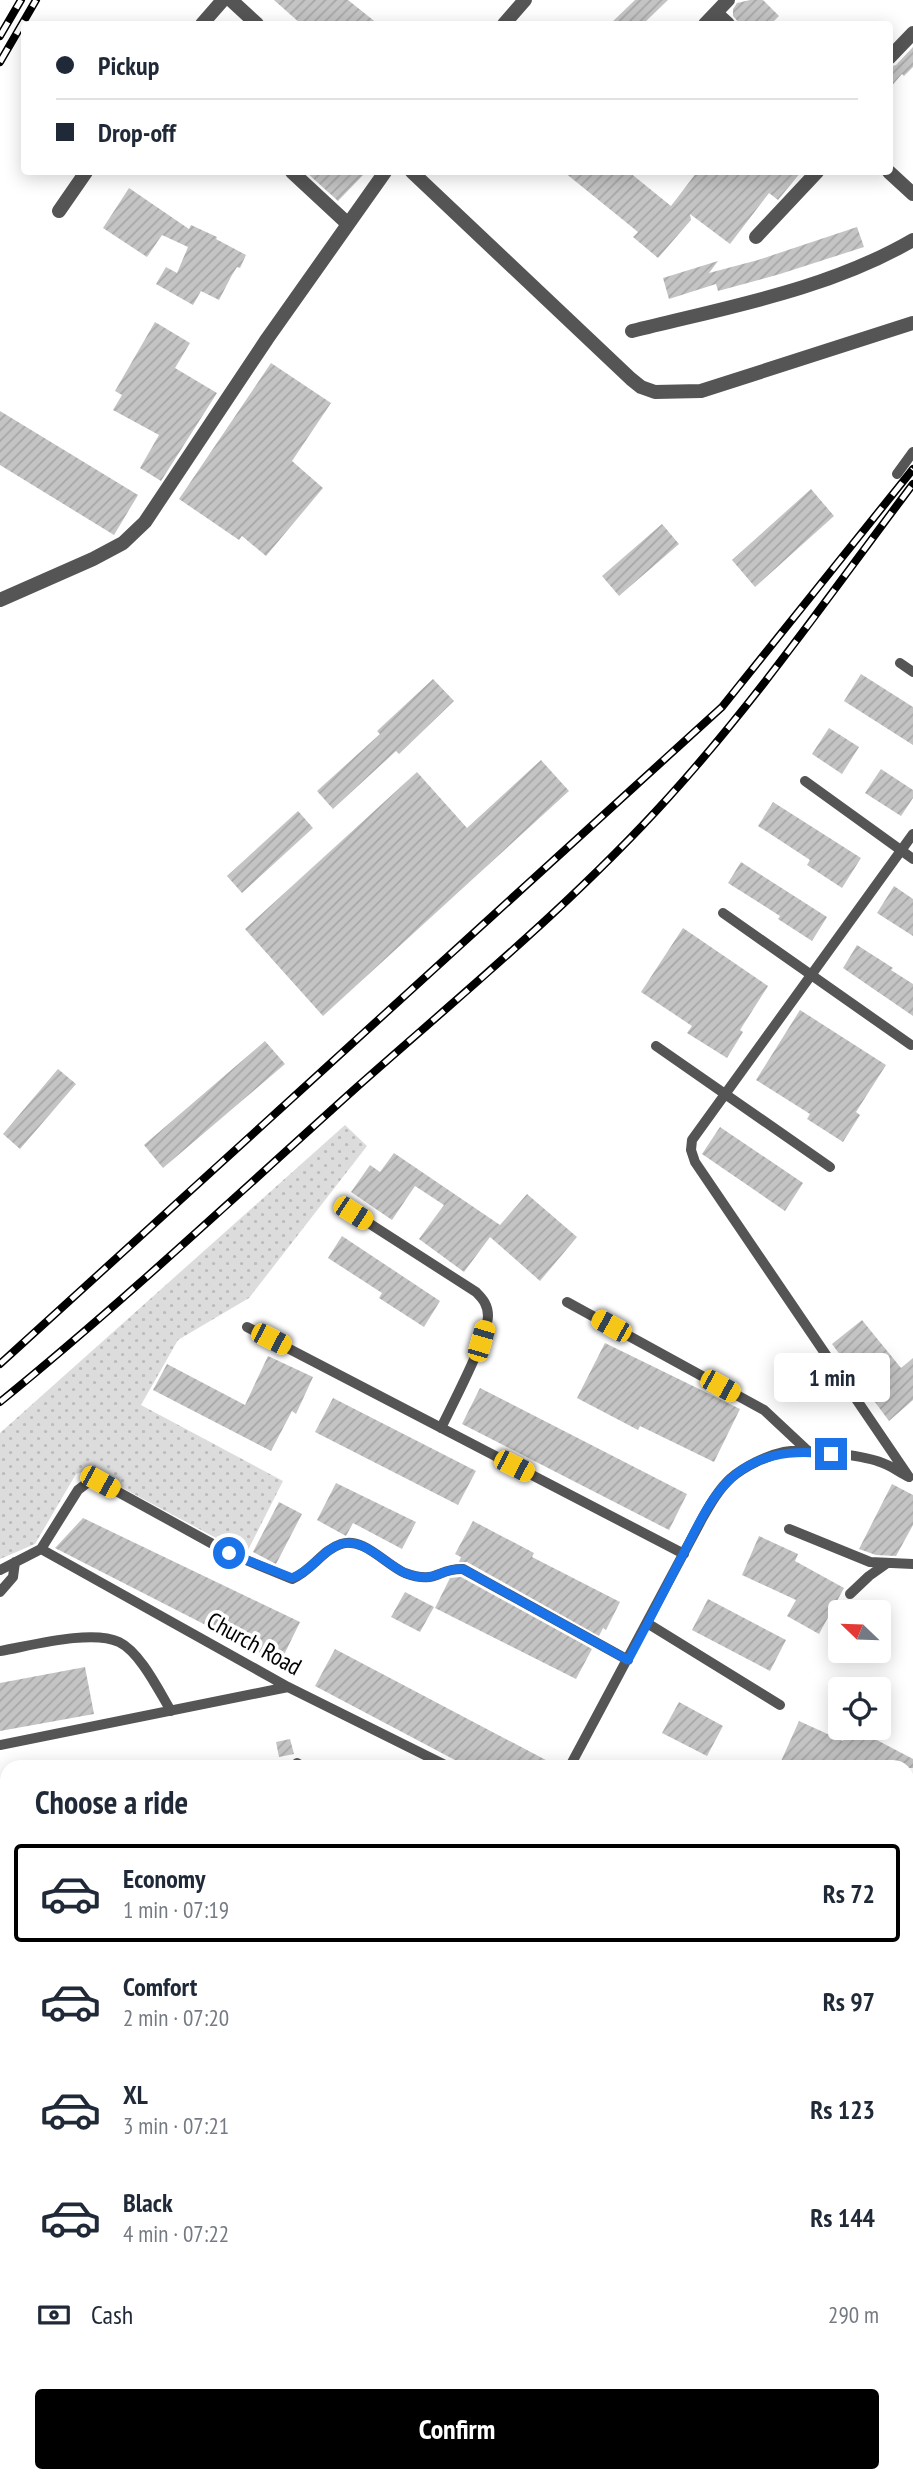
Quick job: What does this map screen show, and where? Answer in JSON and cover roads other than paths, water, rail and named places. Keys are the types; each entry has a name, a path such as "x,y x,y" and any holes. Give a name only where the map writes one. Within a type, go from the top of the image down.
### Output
{"street":[{"path":"205,21 223,0"},
{"path":"507,21 525,0"},
{"path":"708,21 728,0"},
{"path":"239,3 254,21"},
{"path":"716,13 725,21"},
{"path":"893,54 913,33"},
{"path":"59,211 84,175"},
{"path":"295,175 348,224"},
{"path":"0,600 93,559 122,543 145,522 267,339 383,175"},
{"path":"415,175 631,379 641,387 655,392 701,391 913,323"},
{"path":"756,237 814,175"},
{"path":"892,175 913,194"},
{"path":"632,331 800,289 880,259 913,240"}],"lane":[{"path":"897,474 913,453"},
{"path":"900,663 913,672"},
{"path":"805,781 913,859"},
{"path":"911,1478 695,1162 691,1150 692,1140 724,1094 913,834"},
{"path":"723,913 911,1045"},
{"path":"656,1046 830,1167"},
{"path":"353,1213 476,1292 486,1302 488,1317 481,1341 441,1428"},
{"path":"567,1302 764,1410 809,1452"},
{"path":"247,1327 684,1554"},
{"path":"573,1760 684,1554 720,1490 732,1477 749,1465 784,1452 809,1452 880,1462 911,1478"},
{"path":"0,1570 41,1549 78,1490 87,1483 100,1482 229,1553 292,1578 302,1575 331,1549 343,1543 355,1543 402,1572 422,1578 437,1576 452,1568 463,1569 628,1660"},
{"path":"789,1529 854,1557 886,1564 913,1564"},
{"name":"Church Road","path":"41,1549 288,1687 435,1760"},
{"path":"0,1592 13,1577 15,1562"},
{"path":"849,1594 886,1564"},
{"path":"647,1623 780,1705"},
{"path":"0,1651 85,1636 119,1642 145,1665 171,1711"},
{"path":"0,1745 288,1687"}],"railway":[{"path":"0,36 21,0"},
{"path":"24,21 36,0"},
{"path":"0,62 21,26"},
{"path":"0,1364 722,707 913,469"},
{"path":"0,1402 136,1286 517,947 632,837 733,722 913,484"}]}
